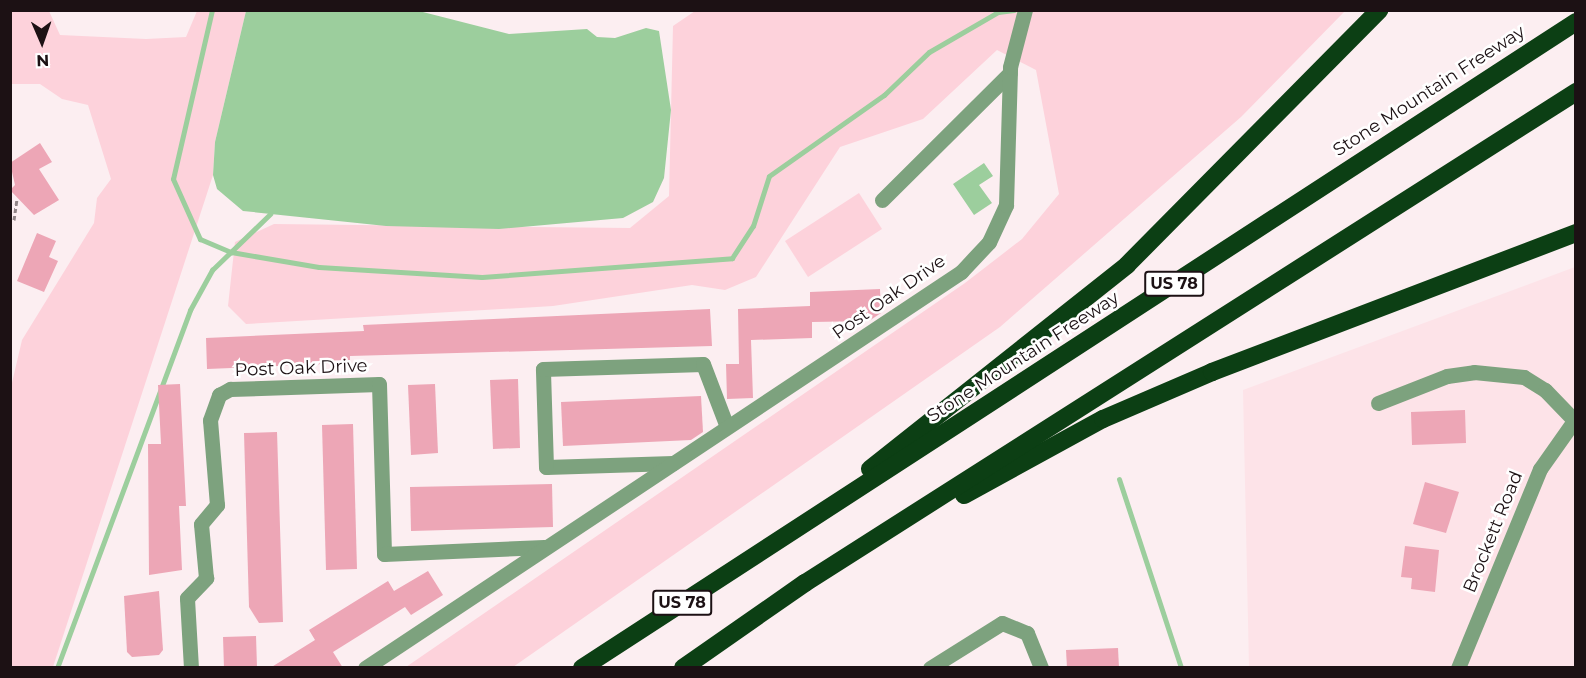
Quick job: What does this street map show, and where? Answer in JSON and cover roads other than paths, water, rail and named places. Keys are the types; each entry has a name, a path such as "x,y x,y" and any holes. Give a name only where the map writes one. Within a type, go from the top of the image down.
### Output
{"highway":[{"path":"771,545 1127,265 1379,10"},
{"name":"Stone Mountain Freeway","path":"582,668 1575,22"},
{"name":"US 78","path":"683,668 805,583 1575,92"},
{"path":"805,583 1102,419 1575,233"}],"street":[{"name":"Post Oak Drive","path":"365,668 545,547 904,314 989,242 1011,182 1010,74 1018,29 1025,10"},
{"path":"882,200 1010,74"},
{"path":"673,463 546,467 543,369 703,364 727,428"},
{"path":"1378,403 1447,376 1474,372 1524,377 1545,390 1574,419"},
{"name":"Post Oak Drive","path":"190,668 188,598 206,578 201,524 217,505 210,420 219,395 230,389 379,384 384,554 545,547"},
{"name":"Brockett Road","path":"1458,668 1540,469 1574,419"},
{"path":"930,668 1002,623 1027,633 1041,668"}],"waterway":[{"path":"212,10 173,179 200,239 231,252 319,267 482,277 732,258 753,226 769,176 884,95 929,52 998,12 1014,10"},
{"path":"57,668 190,310 212,270 270,214"},
{"path":"1119,479 1181,668"}]}
